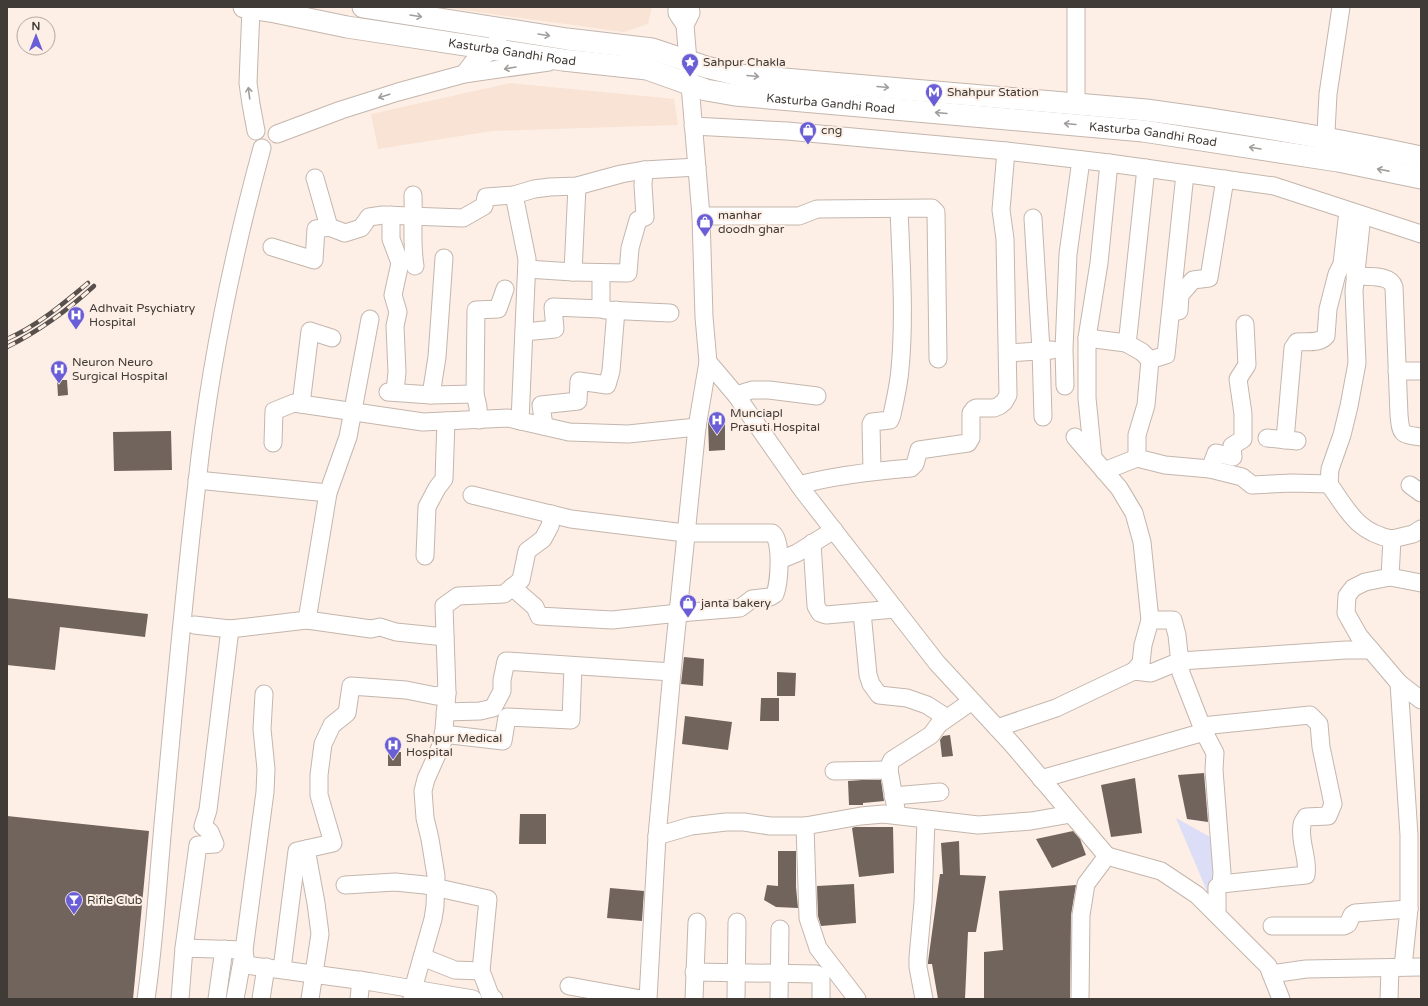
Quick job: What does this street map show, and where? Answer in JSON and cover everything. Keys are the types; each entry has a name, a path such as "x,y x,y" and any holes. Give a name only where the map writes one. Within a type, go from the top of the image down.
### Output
{"main road":[{"name":"Kasturba Gandhi Road","path":"363,7 567,39 652,49 688,62 739,75 1146,110 1326,138 1421,157"},
{"name":"Kasturba Gandhi Road","path":"248,8 347,27 563,60 647,69 706,90 735,95 1143,131 1324,159 1421,178"}],"street":[{"path":"648,999 657,836 679,613 685,533 697,427 708,362 704,317 697,166 685,25 677,13 677,7"},
{"path":"685,25 691,13 690,7"},
{"path":"1076,7 1076,104"},
{"path":"1324,159 1328,94 1341,7"},
{"path":"248,8 248,83 256,131 255,139 262,148 269,148 275,144 278,138 273,129 266,126 256,131"},
{"path":"464,74 474,61 495,49 500,29"},
{"path":"277,134 341,110 398,92 464,74 563,60"},
{"path":"693,126 787,131 1006,151 1109,163 1274,186 1421,234"},
{"path":"146,999 173,711 197,480 212,374 228,288 244,215 262,148"},
{"path":"799,485 872,471 912,468 915,464 918,452 923,448 968,443 972,438 973,410 976,408 994,408 1004,402 1008,395 1008,353 1005,239 1000,210 1006,151"},
{"path":"1065,386 1064,349 1068,254 1081,160"},
{"path":"1093,458 1086,398 1087,338 1099,263 1109,163"},
{"path":"272,247 314,260 316,229 329,227 345,233 360,228 369,218 383,215 463,218 484,206 486,197 514,195 534,189 550,187 577,186 621,174 644,170 697,166"},
{"path":"1126,343 1146,168"},
{"path":"527,269 628,273 630,248 638,220 645,218 643,185 644,170"},
{"path":"1150,360 1166,355 1185,174"},
{"path":"316,178 329,227"},
{"path":"1170,315 1179,311 1180,295 1193,280 1209,278 1225,179"},
{"path":"573,272 577,186"},
{"path":"413,195 414,216 412,248 415,266"},
{"path":"514,195 527,259 520,421"},
{"path":"700,216 799,216 817,209 932,208 936,212 938,358"},
{"path":"872,471 870,424 872,422 890,420 900,370 902,342 902,277 899,209"},
{"path":"1355,213 1354,292 1356,363 1349,406 1342,435 1330,469 1329,484 1355,520 1364,529 1379,537 1392,539 1413,534 1421,529"},
{"path":"1268,438 1291,441 1293,348 1297,342 1319,341 1324,339 1326,336 1328,309 1337,274 1342,264 1355,213"},
{"path":"391,215 391,239 400,263 393,295 398,312 395,326 397,372 392,392 431,395 474,394"},
{"path":"1033,218 1041,350 1043,417"},
{"path":"431,395 437,357 444,258"},
{"path":"544,426 541,405 578,401 579,381 607,385 612,371 608,310 600,273"},
{"path":"1355,276 1388,279 1393,282 1399,415 1402,432 1406,435 1421,437"},
{"path":"479,420 478,408 474,394 476,310 498,309 505,289"},
{"path":"524,332 555,329 553,307 670,313"},
{"path":"307,620 328,493 348,437 370,319"},
{"path":"1210,469 1216,453 1233,457 1232,446 1243,439 1243,414 1238,379 1247,365 1245,324"},
{"path":"301,404 310,331 332,338"},
{"path":"1087,338 1126,343 1142,352 1150,360"},
{"path":"1008,353 1064,349"},
{"path":"1137,458 1137,435 1146,405 1150,360"},
{"path":"708,362 736,395 799,485 937,663 997,728 1107,856 1161,871 1196,895 1268,966 1281,999"},
{"path":"1398,371 1421,371"},
{"path":"736,395 752,390 769,390 817,396"},
{"path":"273,443 274,411 294,403 423,422 508,418 569,432 628,434 697,427"},
{"path":"424,556 427,507 437,488 444,479 446,421"},
{"path":"997,728 1056,708 1134,671 1141,663 1143,645 1150,620 1142,542 1134,513 1119,488 1075,437"},
{"path":"1104,471 1137,458 1165,465 1210,469 1242,477 1252,485 1292,483 1329,484"},
{"path":"197,480 328,493"},
{"path":"472,495 571,519 685,533 772,533 777,538 780,560 777,591 773,596 752,599 740,608 612,620 539,616 535,607 512,587"},
{"path":"412,994 433,919 436,887 434,860 423,804 423,791 426,779 443,741 447,693 444,606 458,596 504,594 521,580 527,551 543,539 550,526 552,514"},
{"path":"780,560 797,553 834,530"},
{"path":"1390,578 1392,539"},
{"path":"812,543 817,610 820,613 826,615 895,609"},
{"path":"1421,583 1390,578 1365,582 1353,588 1347,596 1346,613 1359,636 1399,683 1421,700"},
{"path":"862,612 868,675 879,695 907,698 927,705 948,718"},
{"path":"194,625 230,630 307,620 372,629 380,627 396,632 445,637"},
{"path":"1150,620 1173,620 1177,635 1181,673 1203,729 1215,753 1215,778 1222,874 1221,884"},
{"path":"180,999 184,948 198,845 214,844 210,832 203,826 208,810 230,630"},
{"path":"1134,671 1151,673 1180,661 1346,650 1371,650"},
{"path":"445,712 480,711 493,708 502,691 502,680 506,661 672,672"},
{"path":"443,734 503,741 507,717 570,720 573,666"},
{"path":"1389,999 1409,909 1415,835 1399,683"},
{"path":"261,999 274,968 297,852 333,843 319,795 319,775 323,744 332,725 347,713 352,686 406,690 436,696 447,693"},
{"path":"235,999 244,950 265,792 266,769 262,729 264,694"},
{"path":"897,815 889,770 892,760 931,736 939,724 972,701"},
{"path":"1041,779 1203,729 1310,715 1319,724 1321,747 1333,804 1328,816 1306,817 1302,824 1307,870 1306,875 1221,884 1217,887 1217,916"},
{"path":"834,771 889,770"},
{"path":"893,796 940,792"},
{"path":"657,836 692,826 726,822 744,822 770,826 805,826 861,816 883,814 978,825 1031,821 1071,814"},
{"path":"924,999 918,967 918,957 923,902 926,820"},
{"path":"805,826 808,918 818,948 857,999"},
{"path":"306,849 320,934 310,999"},
{"path":"1080,999 1081,915 1086,884 1107,856"},
{"path":"344,885 395,882 436,887 488,899 481,971 490,995 494,999"},
{"path":"1272,926 1344,926 1348,924 1352,915 1355,913 1409,909"},
{"path":"694,999 697,922"},
{"path":"736,999 737,922"},
{"path":"779,999 780,929"},
{"path":"184,948 244,950"},
{"path":"217,999 224,949"},
{"path":"244,950 246,965 361,980 412,994 473,999"},
{"path":"422,957 454,970 481,971"},
{"path":"1271,974 1306,969 1421,967"},
{"path":"694,972 818,974 821,977 821,999"},
{"path":"359,999 361,980"},
{"path":"569,986 641,999"}],"shaded area":[{"path":"441,7 652,7 648,24 624,32"},
{"path":"510,83 674,99 678,125 492,131 378,149 371,114"},
{"path":"1176,818 1212,838 1213,905"}],"building":[{"path":"57,380 67,380 68,395 58,396"},
{"path":"725,420 725,450 709,451 708,421"},
{"path":"171,431 172,470 114,471 113,432"},
{"path":"7,598 148,614 145,637 60,627 55,670 7,665"},
{"path":"684,657 704,659 703,686 681,684"},
{"path":"777,672 796,673 795,696 777,696"},
{"path":"761,698 779,698 779,721 760,721"},
{"path":"685,716 732,722 728,750 682,744"},
{"path":"950,735 953,756 942,757 940,740 943,736"},
{"path":"388,752 401,752 401,766 388,766"},
{"path":"1204,773 1208,822 1187,819 1178,775"},
{"path":"1135,778 1142,833 1111,837 1101,785"},
{"path":"881,780 884,801 863,803 863,805 849,805 848,781"},
{"path":"520,814 546,814 546,844 519,844"},
{"name":"Rifle Club","path":"7,816 149,831 133,999 7,999"},
{"path":"893,827 894,873 859,877 852,828"},
{"path":"1073,831 1080,839 1086,855 1052,868 1036,839"},
{"path":"959,841 960,875 986,876 976,932 968,932 965,999 938,999 932,964 928,964 928,962 940,874 943,874 941,843"},
{"path":"778,851 796,851 796,887 798,908 776,907 764,900 767,885 778,886"},
{"path":"854,884 856,923 821,926 818,916 817,886"},
{"path":"1076,885 1071,915 1070,999 984,999 984,952 1003,950 999,891"},
{"path":"610,888 644,891 642,921 607,918"}],"railway":[{"path":"7,339 29,328 59,307 88,283"},
{"path":"7,347 53,320 94,286"}],"place":[{"name":"Sahpur Chakla","path":"690,77"},
{"name":"Shahpur Station","path":"934,107"},
{"name":"cng","path":"808,145"},
{"name":"manhar doodh ghar","path":"705,237"},
{"name":"Adhvait Psychiatry Hospital","path":"76,330"},
{"name":"Neuron Neuro Surgical Hospital","path":"59,384"},
{"name":"Munciapl Prasuti Hospital","path":"717,435"},
{"name":"janta bakery","path":"688,618"},
{"name":"Shahpur Medical Hospital","path":"393,760"},
{"name":"Rifle Club","path":"74,915"}]}
